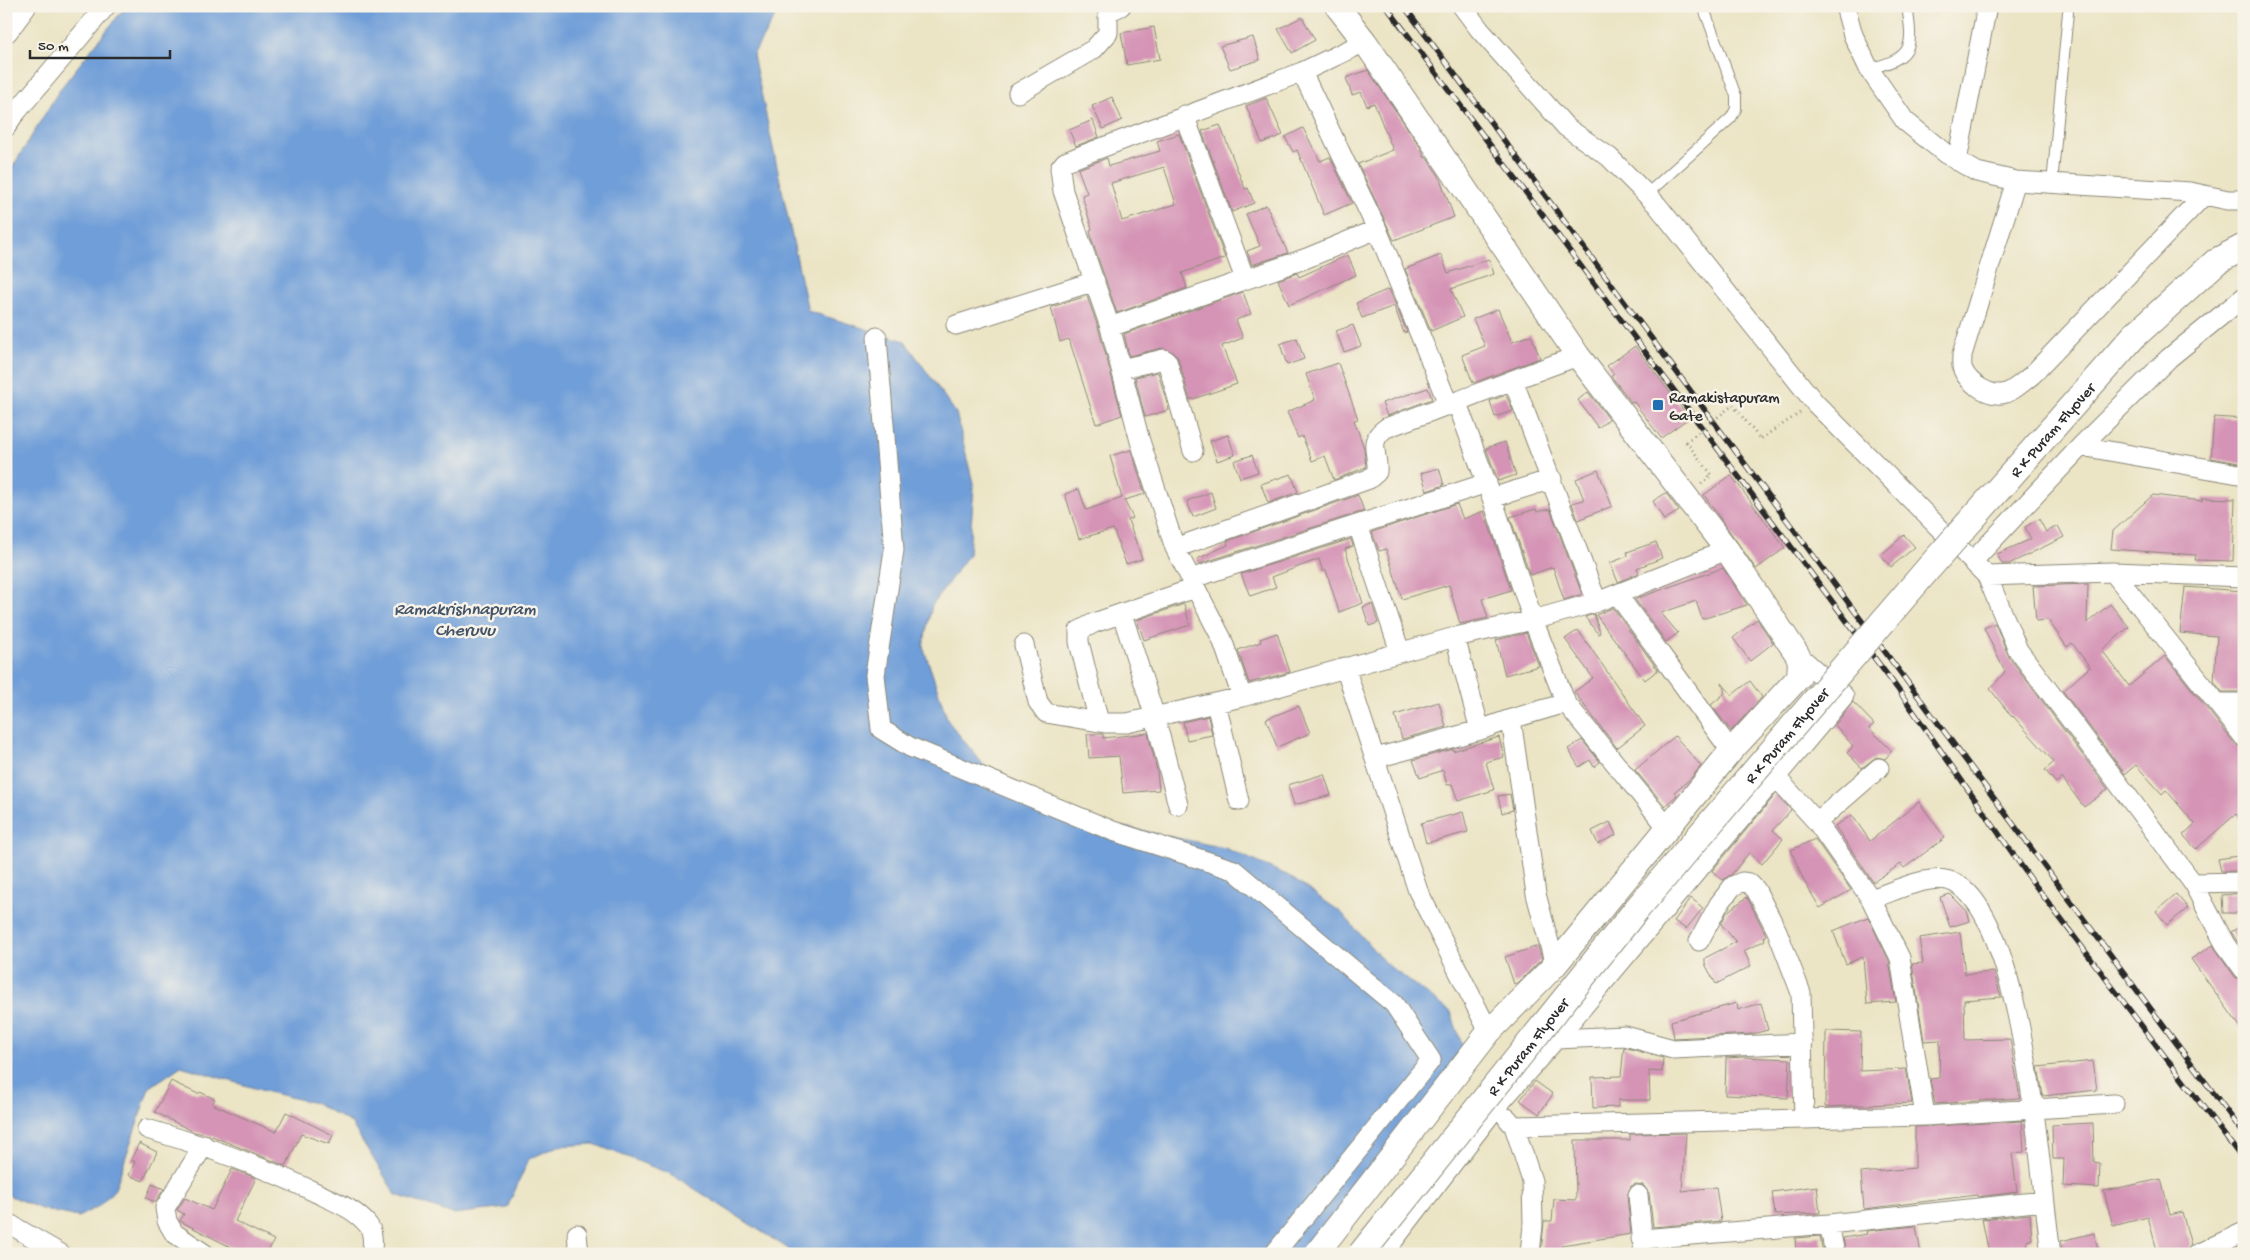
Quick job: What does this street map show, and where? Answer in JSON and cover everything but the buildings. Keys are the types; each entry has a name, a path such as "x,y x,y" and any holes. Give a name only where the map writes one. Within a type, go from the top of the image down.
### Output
{"main road":[{"name":"R K Puram Flyover","path":"1361,1254 1636,910 1927,570 2134,336 2218,261 2244,247"}],"street":[{"path":"6,127 13,116 106,6"},
{"path":"1018,93 1094,49 1108,33 1108,12 1121,6"},
{"path":"1316,1254 1489,1032 1555,965 1731,751 1799,677 1800,661 1727,550 1578,356 1365,42 1337,6"},
{"path":"1462,6 1480,30 1566,127 1609,157 1646,195 1815,403 1987,576 2018,650 2193,883 2225,944 2244,970"},
{"path":"1845,6 1853,35 1869,69 1905,122 1957,161 1977,172 2016,182 2190,192 2228,200 2244,200"},
{"path":"1957,161 1987,6"},
{"path":"1242,697 1222,639 1175,548 1140,441 1110,327 1063,191 1060,168 1065,162 1080,156 1184,115 1302,72 1365,42"},
{"path":"1302,72 1376,229 1490,490 1533,620 1566,703 1668,828"},
{"path":"1184,115 1245,279"},
{"path":"2016,182 1962,355 1962,368 1968,378 1977,386 1997,394 2015,388 2032,375 2204,195"},
{"path":"1110,327 1307,258 1376,229"},
{"path":"956,325 1095,281"},
{"path":"1973,561 2081,446 2169,358 2244,297"},
{"path":"877,337 894,550 875,676 881,729 910,747 1113,831 1234,870 1394,1004 1431,1060 1452,1079"},
{"path":"1175,548 1370,479 1377,472 1374,443 1378,434 1386,428 1578,356"},
{"path":"1120,369 1164,359 1167,361 1193,451"},
{"path":"1513,380 1597,602"},
{"path":"2081,446 2244,475"},
{"path":"1099,722 1078,636 1079,631 1084,627 1122,614 1192,583 1358,525 1490,490 1552,479"},
{"path":"1358,525 1400,652"},
{"path":"1024,645 1038,702 1046,713 1099,722 1127,723 1242,697 1455,637 1533,620 1597,602 1727,550"},
{"path":"1987,576 2113,572 2244,577"},
{"path":"2113,572 2244,737"},
{"path":"1617,594 1731,751"},
{"path":"1122,614 1155,717 1178,805"},
{"path":"1455,637 1480,730"},
{"path":"1383,1254 1497,1106 1556,1039 1844,696 1796,654"},
{"path":"1345,667 1418,891 1489,1032"},
{"path":"1216,703 1239,801"},
{"path":"1376,758 1480,730 1511,718 1566,703"},
{"path":"2217,703 2244,703"},
{"path":"1511,718 1536,894 1555,965"},
{"path":"1817,822 1879,768"},
{"path":"1775,776 1817,822 1871,899 1900,958 1925,1116"},
{"path":"1871,899 1930,879 1953,882 1972,894 1984,913 2008,975 2035,1110 2051,1254"},
{"path":"1699,940 1719,904 1733,886 1742,882 1749,883 1756,890 1777,932 1797,981 1802,1004 1804,1119"},
{"path":"2193,883 2244,882"},
{"path":"1556,1039 1625,1036 1674,1049 1802,1043"},
{"path":"1274,1254 1431,1060"},
{"path":"1514,1126 1925,1116 2114,1104"},
{"path":"1497,1106 1514,1126 1532,1181 1533,1225 1530,1254"},
{"path":"147,1129 204,1145 288,1178 351,1210 369,1226 373,1248 370,1254"},
{"path":"204,1145 165,1208 166,1221 174,1233 205,1254"},
{"path":"1638,1195 1642,1246 2044,1201"},
{"path":"6,1222 61,1254"},
{"path":"1829,1224 1835,1254"},
{"path":"2197,1254 2244,1232"},
{"path":"577,1234 579,1254"}],"lane":[{"path":"1646,195 1731,118 1736,109 1736,96 1703,6"},
{"path":"1869,69 1895,62 1907,50 1910,26 1907,6"},
{"path":"2052,184 2068,12"}],"path":[{"path":"1712,475 1686,442 1734,405 1760,439 1815,403"}],"water":[{"name":"Ramakrishnapuram Cheruvu","path":"126,6 781,6 753,55 808,311 905,341 956,413 974,487 969,554 932,605 923,646 948,721 994,778 1026,809 1069,823 1129,828 1225,848 1287,875 1341,912 1385,963 1451,1012 1466,1057 1313,1254 793,1254 787,1248 673,1175 594,1144 558,1146 529,1159 507,1208 453,1214 396,1195 351,1123 315,1103 264,1091 181,1066 149,1088 115,1189 99,1206 78,1217 41,1209 6,1194 6,178 60,89"}],"railway":[{"path":"1386,6 1897,688 2032,881 2244,1161"},
{"path":"1404,6 2244,1134"}],"place":[{"name":"Ramakistapuram Gate","path":"1658,405"}]}
